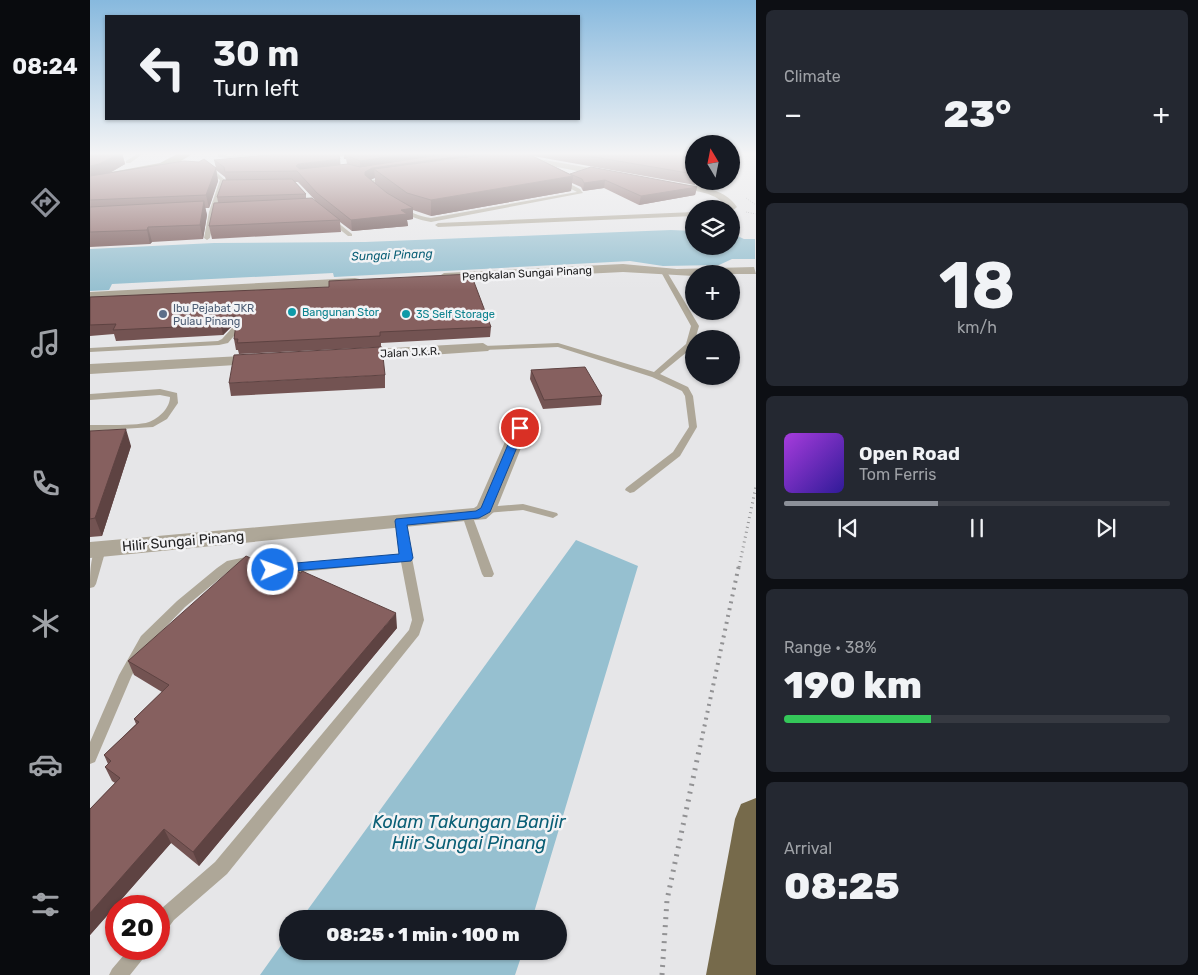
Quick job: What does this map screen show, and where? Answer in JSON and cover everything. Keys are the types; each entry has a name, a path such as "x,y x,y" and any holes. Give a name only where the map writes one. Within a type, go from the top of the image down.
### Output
{"highway":[{"path":"730,962 756,819"}],"street":[{"name":"Pengkalan Sungai Pinang","path":"428,278 623,268 664,272 754,271"},
{"path":"90,296 369,282"},
{"name":"Jalan J.K.R.","path":"338,356 483,348"},
{"path":"90,370 278,359"},
{"path":"476,512 520,428"},
{"name":"Hilir Sungai Pinang","path":"95,549 401,521 476,512"}],"lane":[{"path":"207,238 217,198"},
{"path":"388,198 416,218 431,220 550,198"},
{"path":"203,212 222,211"},
{"path":"322,212 350,235"},
{"path":"419,226 685,214"},
{"path":"655,375 690,345 695,326 664,272"},
{"path":"90,350 219,343 225,341 234,330"},
{"name":"Jalan J.K.R.","path":"483,348 550,344 655,375 685,390 689,396 693,427 678,454 630,490"},
{"path":"90,397 160,392 174,395 174,403 164,417 150,424 90,428"},
{"path":"488,574 476,512 523,507 553,514"},
{"path":"170,912 221,868 415,632 418,620 401,521"},
{"path":"90,584 95,549"},
{"path":"90,757 102,736 138,649 149,633 231,564 246,561 283,570 406,558"},
{"path":"118,975 131,960"}],"path":[{"path":"662,975 667,900 756,486"}],"water":[{"name":"Sungai Pinang","path":"685,231 685,255 740,255 740,237 755,239 755,259 732,259 719,265 663,266 630,261 334,277 333,273 112,284 109,290 90,291 90,249 214,243 365,242"},
{"name":"Kolam Takungan Banjir Hiir Sungai Pinang","path":"576,540 638,566 535,910 308,910"},
{"path":"279,948 279,960 520,960 515,975 260,975"}],"building":[{"path":"90,198 125,198 90,200"},
{"path":"313,198 340,220 209,226 214,203"},
{"path":"324,198 397,198 413,208 401,210 407,214 351,220"},
{"path":"204,201 200,225 148,227 147,230 90,232 90,207"},
{"path":"471,274 491,327 380,332 380,336 237,343 238,339 234,339 236,324 239,319 236,316 229,316 221,325 113,330 116,324 90,325 90,297 329,287 329,281"},
{"path":"382,347 385,375 229,383 234,355"},
{"path":"585,367 602,396 544,400 531,370"},
{"path":"126,429 95,518 90,519 90,431"},
{"path":"246,556 278,570 285,565 301,573 302,571 396,613 193,852 164,829 90,913 90,809 120,778 105,767 111,761 104,755 139,722 134,719 169,685 128,661"}],"place":[{"name":"Bangunan Stor","path":"292,312"},
{"name":"Ibu Pejabat JKR Pulau Pinang","path":"163,314"},
{"name":"3S Self Storage","path":"406,314"}],"route":[{"path":"273,570 406,558 401,521 479,514 486,510 520,428"}]}
